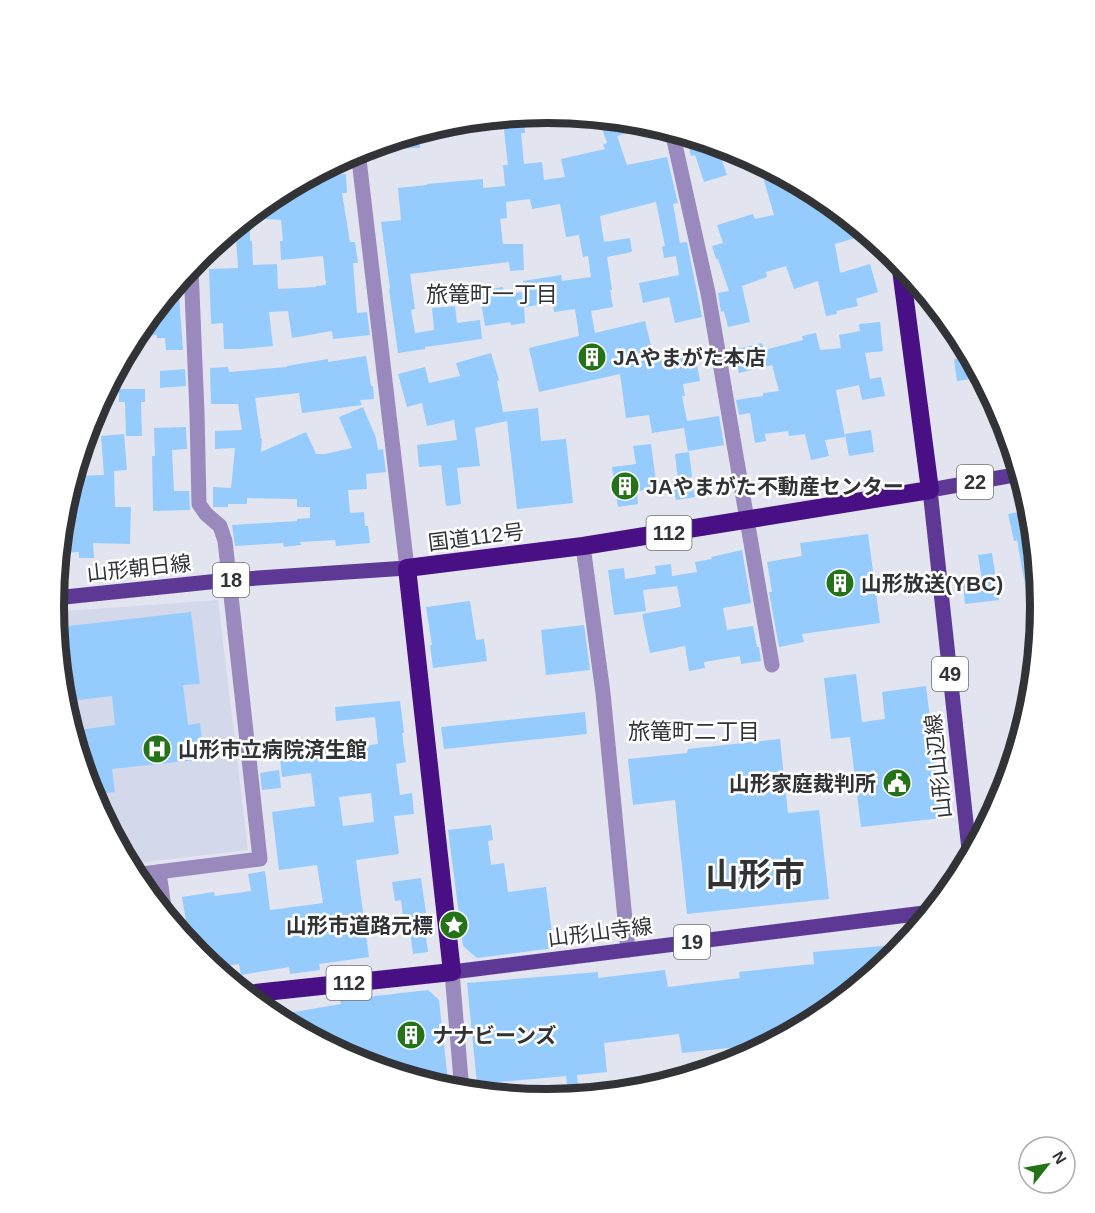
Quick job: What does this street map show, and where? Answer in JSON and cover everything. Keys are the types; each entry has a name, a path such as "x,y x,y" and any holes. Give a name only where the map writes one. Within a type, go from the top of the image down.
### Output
{"highway":[{"path":"902,279 930,490"},
{"name":"国道112号","path":"452,972 407,568 583,546 930,490"},
{"name":"112","path":"257,993 452,972"}],"main road":[{"name":"22","path":"930,490 1012,475"},
{"name":"山形山辺線","path":"930,490 968,844"},
{"name":"山形朝日線","path":"65,597 229,580 407,568"},
{"name":"山形山寺線","path":"452,972 921,913"}],"street":[{"path":"674,140 708,293 772,665"},
{"path":"359,162 407,568"},
{"path":"145,874 260,859 225,541 220,526 206,514 199,504 198,412 192,280"},
{"path":"583,546 604,704 628,950"},
{"path":"159,872 163,899"},
{"path":"452,972 461,1081"}],"shaded area":[{"name":"山形市立病院済生館","path":"218,600 248,850 138,863 114,820 101,791 81,732 69,670 64,611"}],"building":[{"path":"524,124 525,133 521,133 524,164 542,162 544,180 565,177 561,159 605,149 603,145 607,143 602,127 631,131 617,136 627,165 667,157 678,203 673,204 680,243 687,242 702,317 675,323 669,297 643,303 639,283 679,275 676,256 664,258 662,247 665,246 656,202 600,216 604,242 630,238 632,252 607,257 613,307 591,311 595,333 645,321 655,362 695,354 700,381 683,384 685,396 682,396 687,421 719,416 724,445 688,451 684,428 652,433 649,415 626,418 620,374 539,392 529,348 579,336 575,309 554,312 553,303 524,307 525,323 511,325 510,322 485,326 479,291 503,287 504,294 525,292 523,281 561,275 562,281 591,277 588,256 583,257 579,235 566,237 560,204 532,209 530,199 506,202 507,218 500,219 503,244 523,244 524,270 510,271 509,262 410,274 415,309 411,310 415,333 434,330 432,308 455,306 457,323 480,320 482,339 398,353 381,222 401,220 398,188 483,179 483,188 505,186 503,165 508,165 503,126"},
{"path":"420,141 420,148 393,149"},
{"path":"688,145 721,156 727,175 704,182 695,155 691,156"},
{"path":"346,174 347,193 342,193 350,242 355,242 358,263 353,263 357,313 367,312 370,335 333,339 332,331 292,338 288,311 269,312 273,346 224,349 223,323 211,324 209,269 238,268 236,240 233,240 250,226 253,265 277,264 278,289 326,285 323,256 281,260 280,241 283,241 281,220 259,219 330,175"},
{"path":"762,174 806,199 807,203 811,202 816,205 854,233 855,238 835,244 840,273 870,264 878,292 856,299 858,306 826,316 818,281 794,289 786,266 766,272 767,277 742,286 750,322 728,327 724,311 721,312 718,293 729,291 712,246 723,243 717,225 753,214 755,219 774,215"},
{"path":"179,294 183,350 166,350 165,338 157,338 157,335 148,335"},
{"path":"880,322 883,351 865,353 870,379 881,377 885,396 862,400 859,385 836,390 845,437 825,440 829,456 811,460 805,434 789,436 788,431 765,434 766,441 755,443 750,413 739,415 736,400 779,391 772,365 739,373 734,350 762,343 764,350 803,340 802,336 816,333 820,350 841,348 839,335 860,331 859,324"},
{"path":"957,351 973,379 957,381 954,359 959,359"},
{"path":"491,353 499,380 497,381 503,412 538,408 541,441 566,439 573,503 517,509 507,421 475,428 480,466 457,468 461,504 446,506 441,465 419,467 417,445 457,440 454,420 427,426 422,403 407,407 398,374 425,367 429,383 460,376 456,363"},
{"path":"366,356 374,399 360,400 362,405 302,413 299,393 255,398 262,439 261,452 306,432 316,454 352,448 339,417 363,407 376,438 378,450 383,449 386,472 366,474 367,489 348,490 350,513 364,512 370,543 336,546 335,540 300,542 301,545 284,547 283,543 235,546 232,525 297,521 297,519 310,518 310,507 297,507 297,499 247,498 247,504 213,507 213,487 231,488 235,448 215,449 215,431 242,430 238,404 211,404 210,368 228,367 229,372"},
{"path":"185,369 186,386 160,388 160,371"},
{"path":"119,389 145,389 145,402 141,402 142,436 126,436 125,402 119,402"},
{"path":"186,427 187,449 172,450 174,491 189,491 190,510 153,511 154,428"},
{"path":"871,430 874,452 849,456 845,434"},
{"path":"124,434 127,470 114,471 115,507 131,507 130,544 93,543 94,558 79,558 79,552 68,553 74,512 77,499 79,499 83,476 104,475 101,436"},
{"path":"651,444 657,489 637,491 638,504 618,507 612,467 636,464 633,446"},
{"path":"689,452 695,497 676,500 672,482 678,480 675,454"},
{"path":"1021,511 1029,589 1026,590 1017,540 1014,541 1008,514"},
{"name":"山形放送(YBC)","path":"868,534 880,623 802,634 804,642 779,647 769,592 772,592 767,562 802,556 800,543"},
{"path":"742,550 751,603 723,608 727,630 753,626 761,661 741,664 740,656 704,662 705,668 689,671 685,646 650,653 642,614 681,607 677,586 643,590 646,611 614,615 608,570 624,568 625,579 656,574 655,566 671,564 672,576 697,572 695,562"},
{"path":"992,553 999,600 965,604 963,582 982,580 978,555"},
{"path":"470,601 476,640 484,639 487,661 433,668 426,607"},
{"path":"191,612 200,684 183,685 188,725 200,723 204,759 112,769 115,792 102,794 81,730 115,725 112,696 74,700 65,626"},
{"path":"584,625 590,670 546,675 541,630"},
{"name":"山形家庭裁判所","path":"856,674 862,722 885,719 882,692 926,686 942,818 861,827 850,737 831,739 824,678"},
{"path":"400,701 406,762 396,764 400,795 412,793 414,814 394,816 399,854 356,860 369,957 319,964 320,970 290,974 289,967 241,975 239,964 225,966 187,928 182,897 214,892 215,896 251,891 248,874 265,871 270,910 323,903 317,865 279,870 272,812 315,806 311,773 282,777 280,759 378,744 375,717 336,721 335,707","holes":["371,793 374,822 343,826 339,797"]},
{"path":"585,712 587,734 444,749 441,727"},
{"path":"780,739 788,813 819,810 829,899 687,914 675,800 633,805 628,759 687,753 688,749"},
{"path":"279,770 281,788 262,790 260,773"},
{"path":"491,825 493,840 488,841 491,865 504,863 508,892 546,887 554,948 477,958 463,946 448,830"},
{"path":"421,878 428,952 413,954 408,916 403,916 401,900 395,901 392,882"},
{"path":"892,945 842,990 789,1025 747,1046 682,1053 679,1034 604,1043 607,1072 577,1075 578,1088 568,1089 566,1076 477,1084 467,983 598,972 598,978 665,970 668,987 740,978 739,972 814,964 813,952"},
{"path":"428,990 439,1000 448,1079 392,1064 363,1053 334,1040 282,1010 287,1009 288,1013 341,1004 340,1000"}],"place":[{"name":"JAやまがた本店","path":"592,357"},
{"name":"JAやまがた不動産センター","path":"625,486"},
{"name":"山形放送(YBC)","path":"840,583"},
{"name":"山形市立病院済生館","path":"157,749"},
{"name":"山形家庭裁判所","path":"897,783"},
{"name":"山形市道路元標","path":"454,925"},
{"name":"ナナビーンズ","path":"411,1035"}],"district":[{"name":"旅篭町一丁目","path":"492,294"},
{"name":"旅篭町二丁目","path":"694,731"},
{"name":"山形市","path":"755,874"}]}
